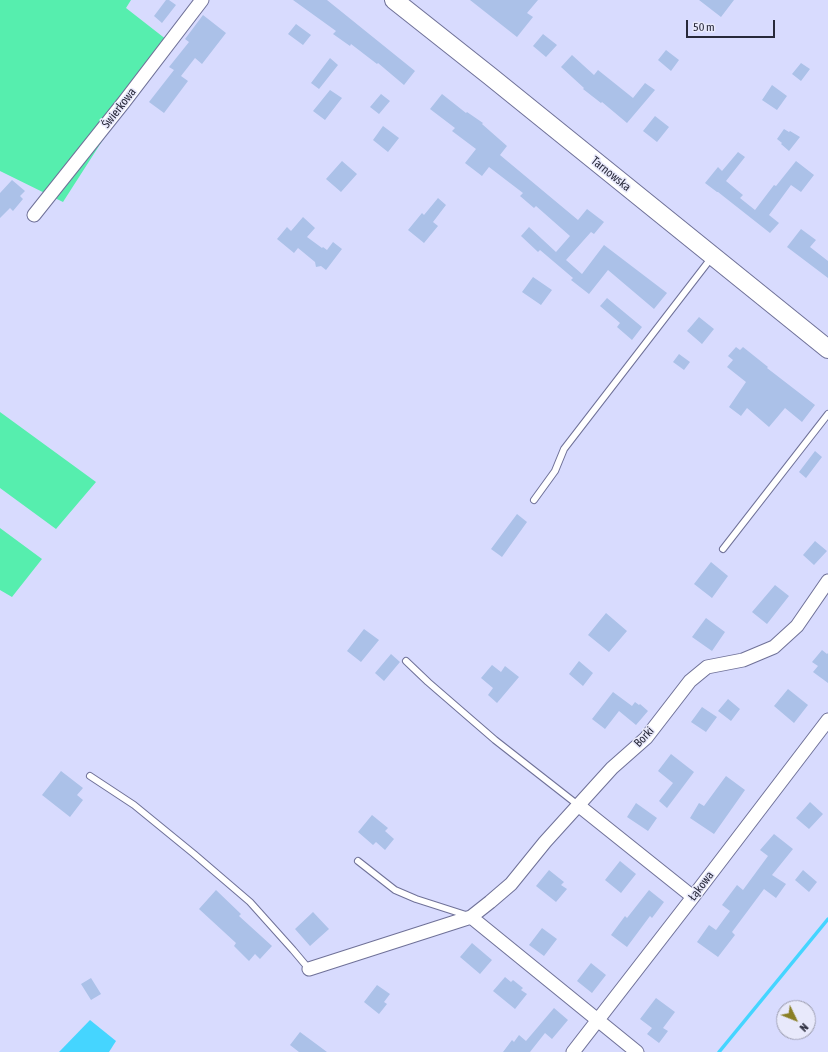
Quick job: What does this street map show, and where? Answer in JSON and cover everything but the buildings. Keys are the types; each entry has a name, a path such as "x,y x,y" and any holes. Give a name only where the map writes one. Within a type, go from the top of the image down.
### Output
{"street":[{"name":"Świerkowa","path":"34,215 124,102 202,0"},
{"name":"Tarnowska","path":"394,0 828,349"},
{"name":"Borki","path":"471,917 511,884 545,842 612,768 646,738 690,680 707,667 743,660 774,647 797,626 828,581"},
{"name":"Łąkowa","path":"573,1052 828,720"},
{"path":"578,805 693,897"},
{"path":"309,969 471,917 637,1052"}],"lane":[{"path":"534,500 555,471 564,449 712,255"},
{"path":"724,549 828,414"},
{"path":"406,661 495,740 578,805"},
{"path":"90,776 134,805 250,902 309,969"},
{"path":"358,861 395,890 416,899 471,917"}],"green space":[{"path":"0,0 131,0 126,8 167,40 63,202 0,171"},
{"path":"0,412 96,482 56,529 0,488"},
{"path":"0,528 42,559 12,597 0,590"}],"water":[{"path":"90,1020 116,1041 109,1052 59,1052"}],"waterway":[{"path":"719,1052 828,919"}]}
